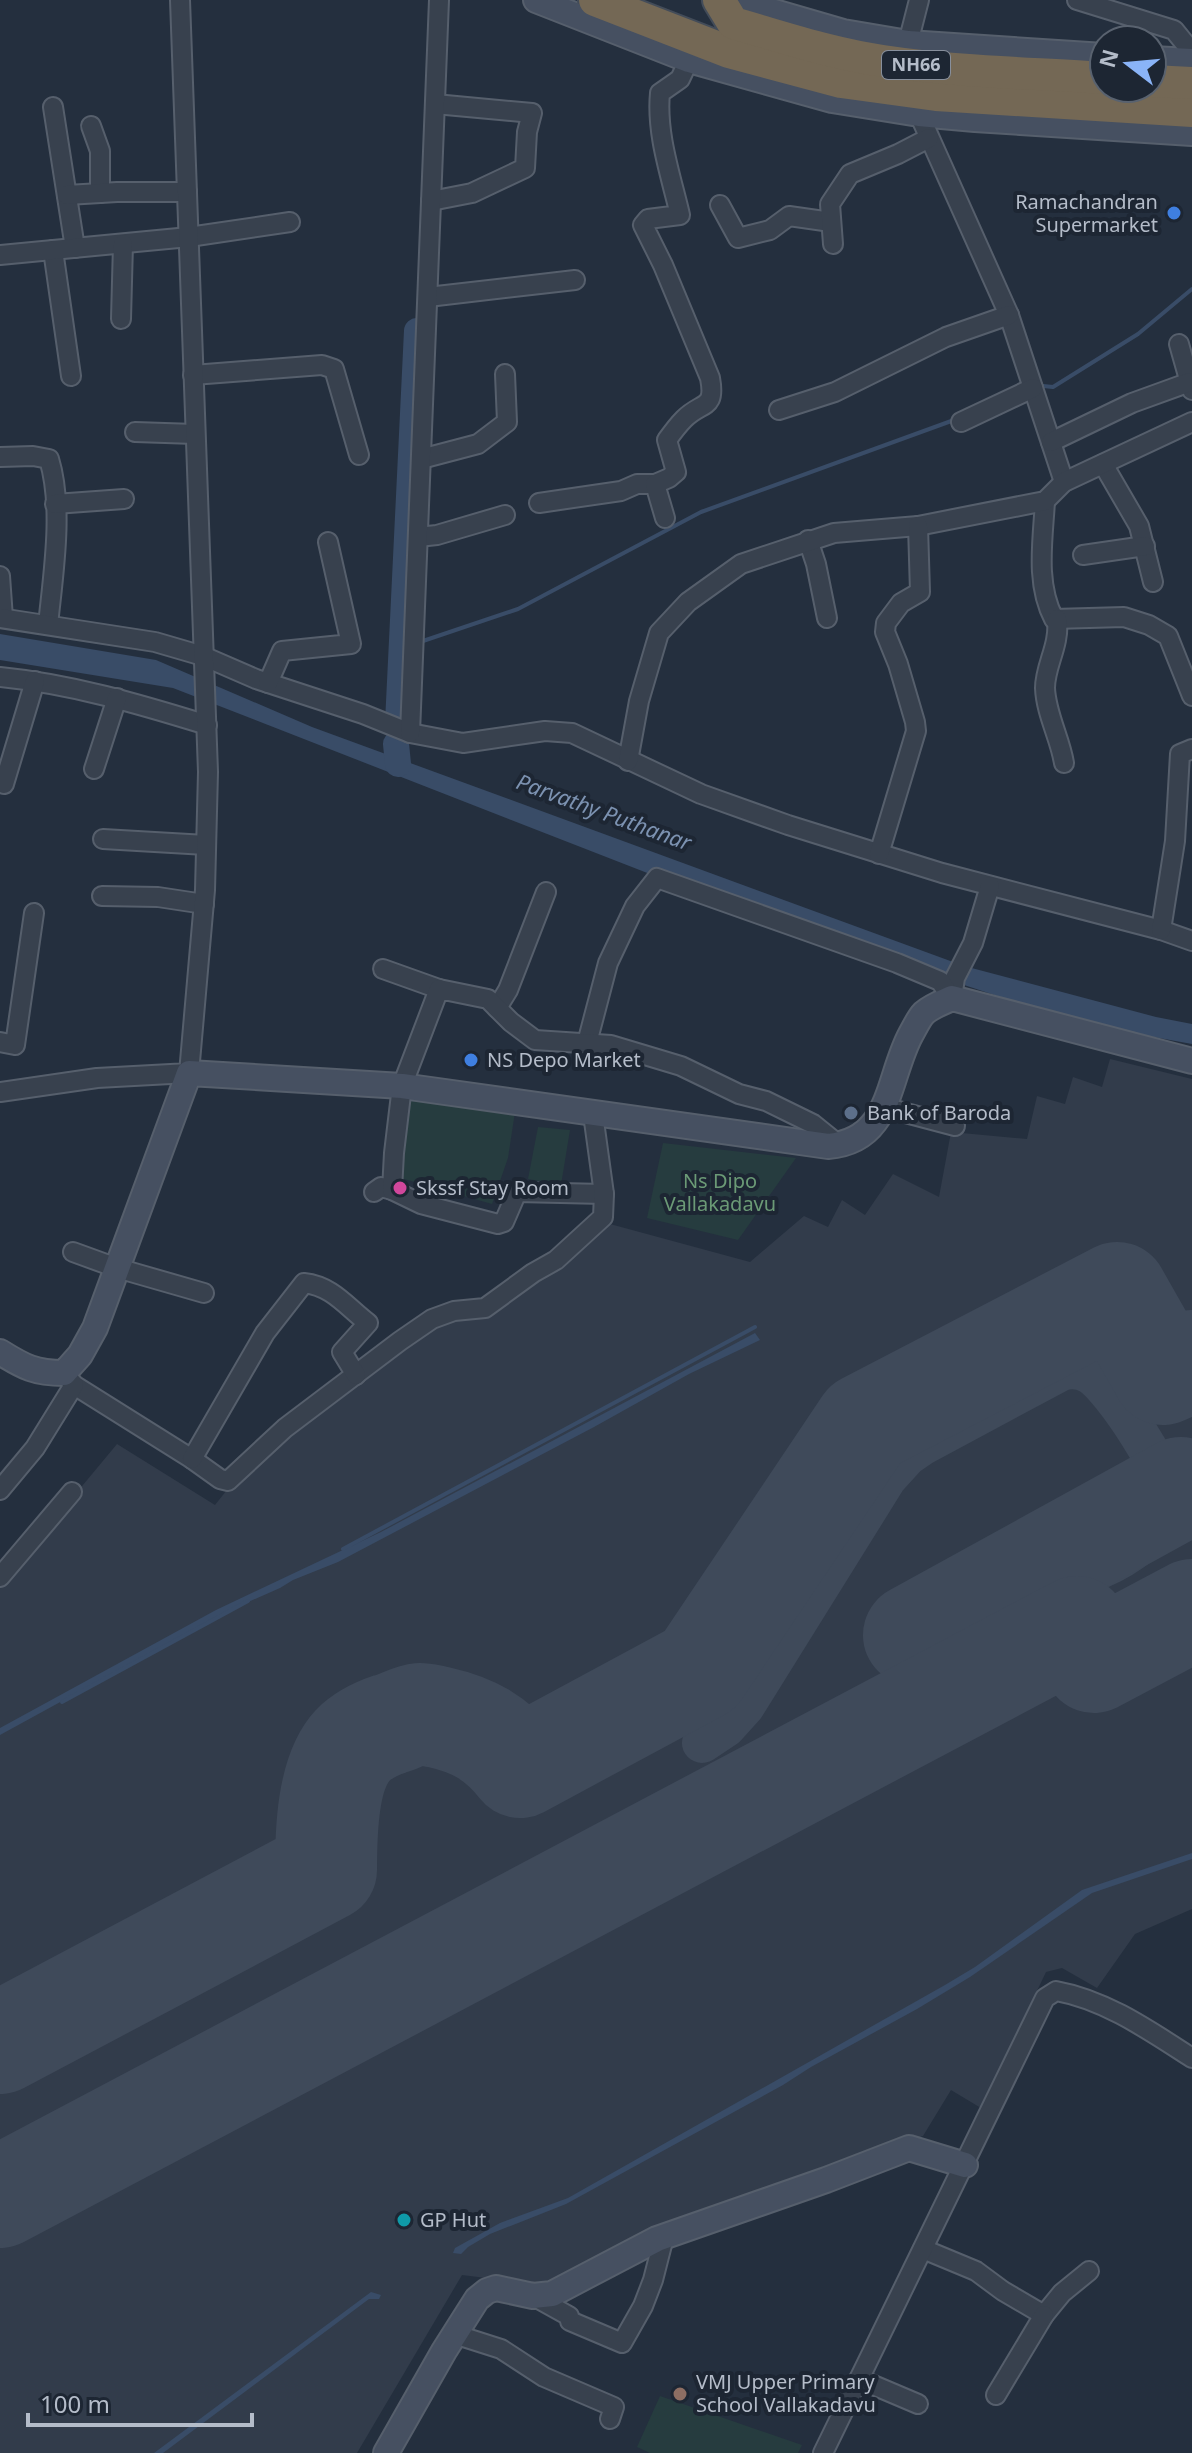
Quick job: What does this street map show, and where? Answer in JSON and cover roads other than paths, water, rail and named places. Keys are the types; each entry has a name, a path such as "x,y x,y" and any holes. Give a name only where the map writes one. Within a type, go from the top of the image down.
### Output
{"highway":[{"name":"NH66","path":"595,0 729,52 841,82 950,96 1192,111"},
{"name":"NH66","path":"728,8 844,54 883,61 1088,77"},
{"path":"1168,82 1192,83"}],"street":[{"path":"0,1490 35,1448 95,1328 189,1073 204,904 207,725 180,0"},
{"path":"410,733 439,0"},
{"path":"536,0 689,60 832,100 919,114 1192,133"},
{"path":"908,43 919,0"},
{"path":"1081,1 1174,30 1192,52"},
{"path":"728,8 908,43 1088,55"},
{"path":"539,503 621,491 637,484 655,484 669,478 676,472 667,440 685,417 708,403 713,393 710,378 663,265 643,225 648,219 680,215 658,111 660,93 680,79 689,60"},
{"path":"1168,60 1192,61"},
{"path":"431,201 472,193 525,168 527,132 532,113 435,104"},
{"path":"53,107 75,248"},
{"path":"919,114 1009,315 1064,482"},
{"path":"91,126 100,151 100,193"},
{"path":"833,244 830,204 850,174 929,138"},
{"path":"67,195 187,192"},
{"path":"720,205 738,238 770,230 789,216 831,222"},
{"path":"0,255 189,237 290,222"},
{"path":"121,319 123,244"},
{"path":"53,250 71,376"},
{"path":"428,297 575,280"},
{"path":"779,410 835,392 946,337 1009,315"},
{"path":"1051,442 1132,403 1191,386 1179,344"},
{"path":"193,375 322,365 334,369 359,455"},
{"path":"421,459 478,444 507,422 505,374"},
{"path":"961,422 1033,388"},
{"path":"628,761 639,701 659,633 688,602 741,564 834,533 918,526 1045,501 1064,482 1192,422"},
{"path":"135,432 195,434"},
{"path":"0,457 49,459 54,476 56,548 48,625"},
{"path":"1103,464 1139,526 1153,582"},
{"path":"655,484 665,518"},
{"path":"55,504 124,499"},
{"path":"1045,501 1041,565 1051,614 1057,619 1124,617 1168,636 1192,696"},
{"path":"418,537 437,535 505,515"},
{"path":"879,854 916,731 898,664 885,632 886,623 901,603 920,592 918,526"},
{"path":"808,540 827,618"},
{"path":"268,683 282,651 351,644 328,542"},
{"path":"1083,555 1145,546"},
{"path":"0,576 2,618 155,642 203,662 363,714 410,733 463,743 545,731 572,733 701,794 879,854 1192,941"},
{"path":"1057,619 1056,645 1045,686 1064,763"},
{"path":"0,677 117,698 207,725"},
{"path":"0,782 4,784 35,681"},
{"path":"94,769 117,698"},
{"path":"1161,930 1175,841 1184,811 1180,754 1192,749"},
{"path":"103,839 206,845"},
{"path":"587,1043 608,963 635,906 657,878 897,963 940,981 952,998 1192,1061"},
{"path":"952,998 955,978 970,951 990,886"},
{"path":"497,1008 508,990 546,892"},
{"path":"102,896 169,898 204,904"},
{"path":"0,1042 15,1045 34,913"},
{"path":"383,969 439,989 488,999 535,1040 611,1045 681,1066 813,1124 839,1145"},
{"path":"439,989 402,1086 394,1153 383,1191 498,1224 504,1222 517,1192 604,1194"},
{"path":"0,1092 97,1078 189,1073 402,1086 828,1146 839,1145 858,1138 880,1117 906,1044 923,1014 952,998"},
{"path":"883,1107 955,1126"},
{"path":"0,1352 43,1373 69,1379 220,1479 228,1481 285,1428 432,1319 454,1311 485,1308 556,1260 603,1217 604,1194 593,1114"},
{"path":"73,1252 204,1293"},
{"path":"192,1459 265,1333 304,1283 329,1290 368,1323 342,1352 356,1375"},
{"path":"0,1577 72,1492"},
{"path":"823,2453 1045,1998 1056,1991 1075,1994 1138,2023 1192,2058"},
{"path":"533,2296 552,2294 601,2266 664,2237 909,2148 965,2165"},
{"path":"386,2453 454,2334 477,2299 487,2291 496,2288 533,2296 569,2316 570,2321 622,2343 643,2306 664,2237"},
{"path":"923,2249 976,2271 1044,2315"},
{"path":"996,2395 1044,2315 1062,2293 1089,2271"},
{"path":"454,2334 501,2349 544,2377 614,2407 610,2419"},
{"path":"859,2379 918,2404"}],"water":[{"path":"0,634 156,660 312,727 964,966 1192,1024 1192,1044 1082,1024 958,983 673,883 173,688 0,660"},
{"path":"755,1333 760,1340 689,1374 338,1562 221,1614 0,1735 0,1728 216,1610 381,1532"},
{"path":"1192,1853 1192,1859 1092,1893 970,1977 783,2085 566,2204 490,2234 461,2254 453,2253 455,2248 500,2223 568,2198 945,1985 1082,1890"},
{"path":"371,2292 381,2295 379,2299 369,2299 163,2453 154,2453"}],"waterway":[{"path":"1043,386 1053,387 1138,334 1192,289"},
{"path":"398,723 417,331"},
{"path":"420,642 518,609 701,512 954,420"},
{"path":"396,744 398,764"},
{"path":"343,1549 755,1327"},
{"path":"62,1702 248,1601"}],"place":[{"name":"Ramachandran Supermarket","path":"1174,213"},
{"name":"NS Depo Market","path":"471,1060"},
{"name":"Bank of Baroda","path":"851,1113"},
{"name":"Skssf Stay Room","path":"400,1188"},
{"name":"GP Hut","path":"404,2220"},
{"name":"VMJ Upper Primary School Vallakadavu","path":"680,2394"}],"water label":[{"name":"Parvathy Puthanar","path":"604,812"}],"park label":[{"name":"Ns Dipo Vallakadavu","path":"720,1192"}]}
